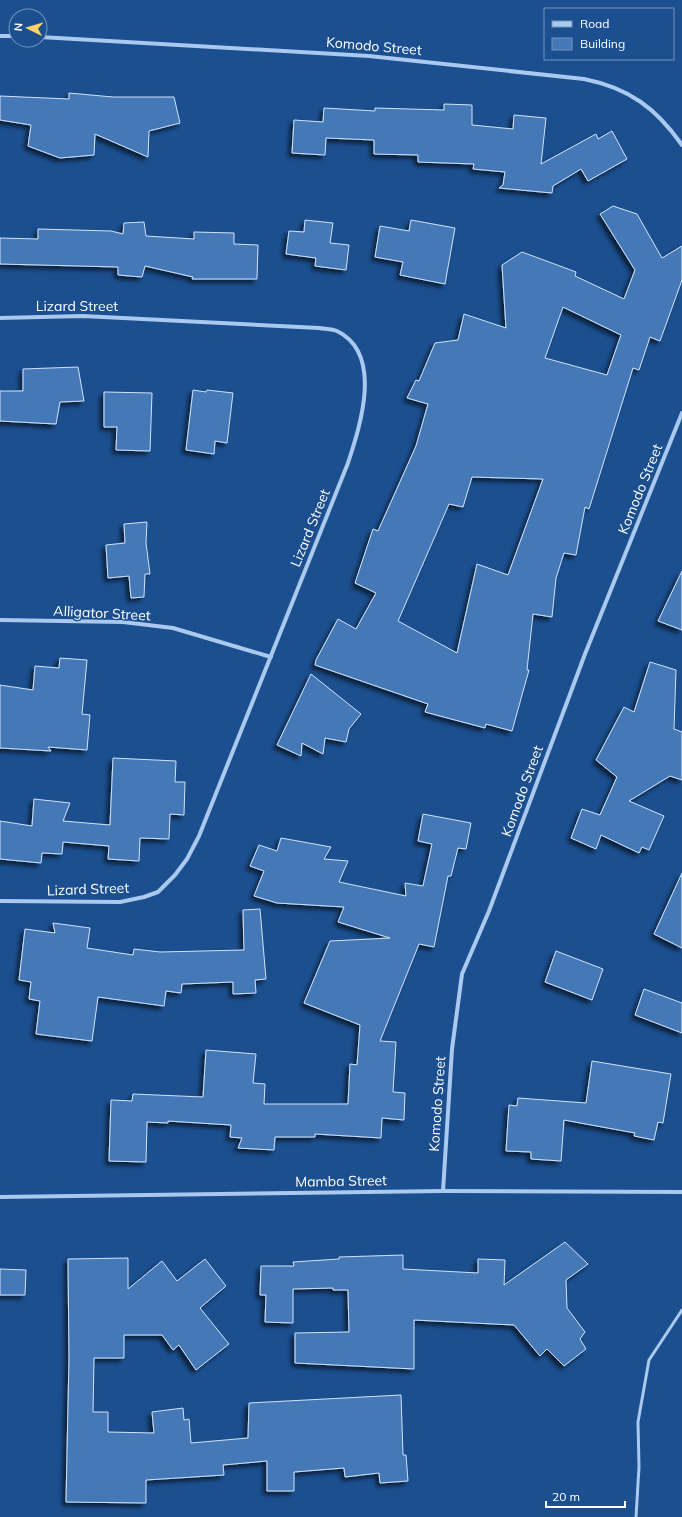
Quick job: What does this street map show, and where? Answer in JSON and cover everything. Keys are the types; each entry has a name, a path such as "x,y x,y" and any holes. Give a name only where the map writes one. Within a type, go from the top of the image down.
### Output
{"street":[{"name":"Komodo Street","path":"48,37 369,56 584,79 607,84 624,91 657,115 682,145"},
{"name":"Lizard Street","path":"0,318 84,316 319,328 337,331 352,343 359,353 365,378 364,396 358,430 348,463 199,836 187,859 175,875 158,892 144,897 120,902 0,901"},
{"name":"Komodo Street","path":"443,1191 452,1049 462,974 492,904 585,654 682,414"},
{"name":"Alligator Street","path":"0,620 130,622 173,628 271,657"},
{"name":"Mamba Street","path":"0,1197 443,1191 682,1192"}],"lane":[{"path":"636,1517 639,1467 638,1422 649,1360 682,1310"}],"building":[{"path":"69,93 113,97 174,97 180,123 149,131 148,157 95,134 94,155 60,158 28,146 31,125 0,120 0,96 69,99"},
{"path":"444,104 472,105 472,125 513,129 514,115 546,118 541,164 596,134 598,139 612,131 627,159 588,181 581,169 553,186 552,193 499,188 503,185 505,172 473,169 474,164 418,162 418,155 374,154 374,140 326,138 325,155 292,153 294,120 323,122 324,108 375,111 375,108 444,110"},
{"path":"613,206 637,214 662,258 682,246 682,280 660,341 650,337 639,370 633,368 589,509 585,507 576,555 564,553 556,578 552,617 533,614 527,670 529,670 512,731 486,724 485,728 425,712 428,704 315,665 316,660 338,619 356,629 376,593 355,583 373,529 378,531 416,446 428,404 407,398 416,380 419,381 435,343 458,340 464,314 506,328 502,265 522,252 576,272 575,276 624,299 635,270 600,214","holes":["563,307 621,335 607,375 545,358","472,477 543,479 508,575 477,564 457,653 398,621 449,504 463,507"]},
{"path":"305,220 333,223 330,243 349,245 346,270 315,266 316,258 286,254 289,231 304,232"},
{"path":"411,220 455,228 445,284 400,275 403,262 375,257 380,226 409,231"},
{"path":"144,222 146,236 194,239 194,232 234,233 234,244 258,245 257,279 192,279 193,277 145,266 142,277 118,275 118,267 0,264 0,238 38,239 38,229 111,231 123,234 124,223"},
{"path":"78,367 84,401 60,402 56,424 0,421 0,391 23,391 23,369"},
{"path":"193,390 233,393 227,443 215,441 214,454 186,450"},
{"path":"104,392 152,393 150,451 116,450 117,427 104,427"},
{"path":"147,522 146,543 150,574 145,574 144,597 131,598 129,576 108,578 106,545 125,543 124,524"},
{"path":"682,571 682,630 658,621"},
{"path":"60,658 87,660 82,714 90,715 87,750 48,747 51,751 0,748 0,685 33,690 35,666 59,668"},
{"path":"650,662 676,670 674,729 682,732 682,780 670,776 629,801 664,816 649,850 642,847 639,853 601,835 596,849 571,838 582,809 600,815 617,777 596,760 624,707 634,712"},
{"path":"311,674 361,714 349,729 346,742 325,738 323,754 302,743 301,756 277,745"},
{"path":"113,758 176,761 175,782 185,782 184,815 170,814 169,839 140,838 139,861 108,859 109,846 63,842 62,854 42,853 41,863 0,859 0,821 32,826 34,799 70,803 63,821 110,825"},
{"path":"423,814 471,823 466,849 458,848 451,876 448,876 434,947 419,944 380,1041 396,1042 393,1092 405,1093 404,1120 382,1118 381,1138 315,1134 315,1137 275,1137 274,1150 238,1148 242,1138 230,1137 231,1125 168,1121 168,1123 147,1122 146,1162 109,1161 111,1100 132,1101 133,1094 203,1097 206,1050 256,1054 253,1083 265,1084 264,1104 348,1104 350,1064 357,1065 360,1025 304,1003 330,941 390,938 338,922 344,907 277,903 254,896 264,871 250,866 259,845 277,851 281,838 331,847 324,859 348,861 339,882 406,896 405,883 423,886 432,844 418,841"},
{"path":"682,873 682,948 654,934"},
{"path":"260,909 266,979 255,980 256,993 233,994 233,982 182,984 181,993 166,991 164,1006 98,997 92,1041 36,1034 40,1001 29,999 31,982 19,980 25,929 55,933 53,923 90,928 87,948 133,955 134,949 160,952 244,950 243,910"},
{"path":"556,951 603,969 592,1000 545,982"},
{"path":"644,989 682,1003 682,1033 635,1015"},
{"path":"592,1061 671,1074 663,1123 658,1122 654,1140 634,1136 635,1133 564,1120 561,1161 531,1159 531,1152 506,1151 509,1105 517,1106 518,1098 586,1103"},
{"path":"565,1242 588,1264 566,1280 567,1308 585,1332 580,1339 586,1349 564,1366 547,1349 540,1356 514,1325 414,1320 414,1369 295,1363 295,1333 349,1332 348,1290 333,1290 333,1288 293,1289 293,1323 265,1322 266,1295 260,1295 261,1266 294,1266 293,1262 339,1259 339,1257 403,1255 403,1269 478,1273 478,1259 505,1260 504,1285"},
{"path":"128,1258 128,1289 162,1261 177,1281 205,1259 226,1286 200,1308 229,1344 196,1370 179,1345 173,1350 162,1335 124,1335 124,1358 94,1358 93,1412 108,1412 108,1432 154,1433 152,1412 183,1408 184,1420 189,1419 191,1443 248,1438 249,1403 401,1395 403,1455 406,1455 408,1481 380,1483 379,1473 345,1477 344,1468 294,1472 294,1491 267,1491 267,1461 223,1465 224,1475 146,1480 146,1503 66,1502 69,1358 68,1259"},
{"path":"0,1269 26,1270 25,1295 0,1295"}]}
